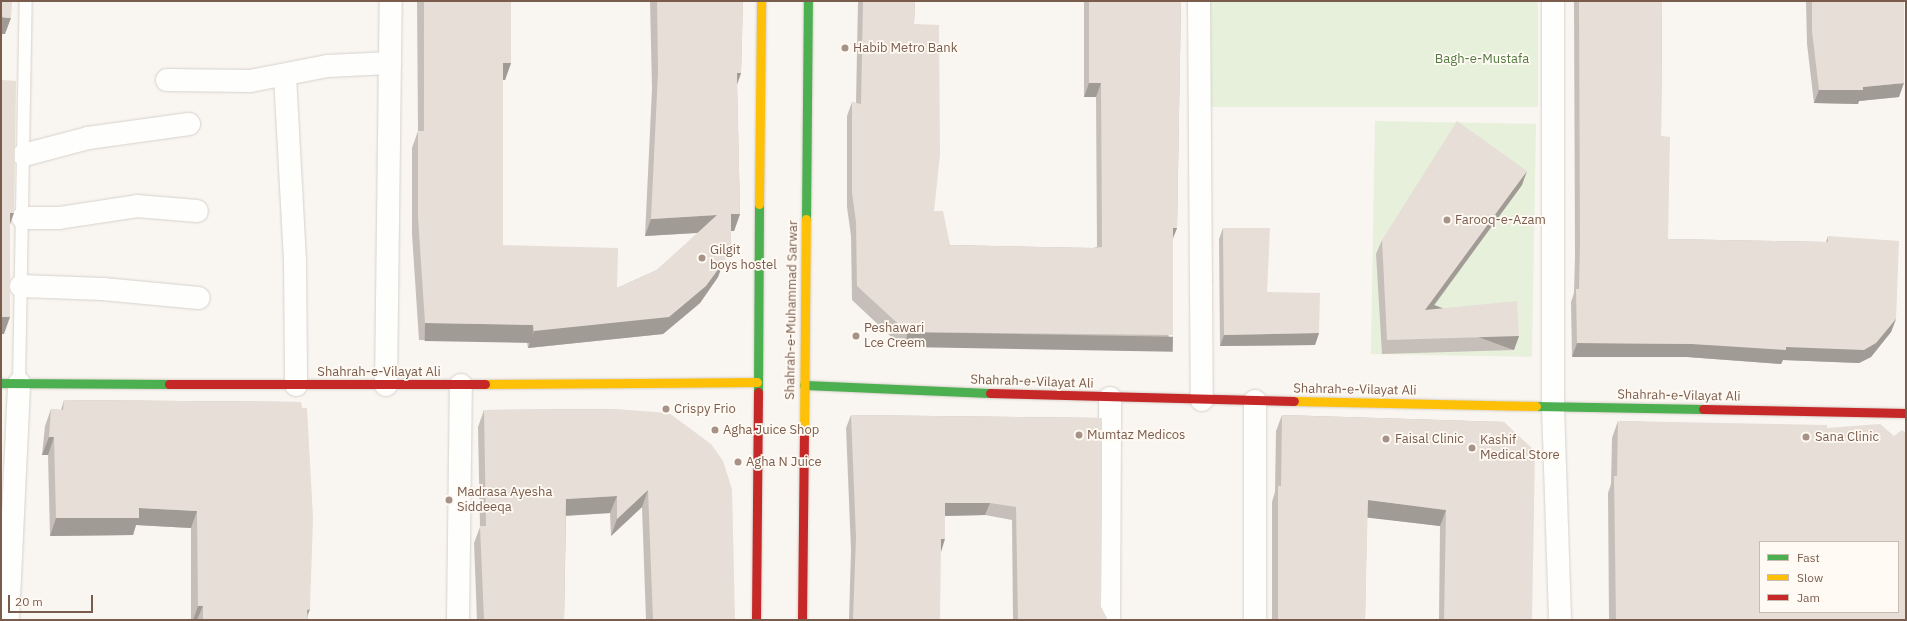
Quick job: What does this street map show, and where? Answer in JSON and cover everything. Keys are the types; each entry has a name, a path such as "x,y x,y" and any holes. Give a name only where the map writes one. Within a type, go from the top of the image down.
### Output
{"street":[{"path":"386,385 391,1"},
{"path":"756,620 761,1"},
{"name":"Shahrah-e-Muhammad Sarwar","path":"802,620 808,1"},
{"path":"1199,1 1202,400"},
{"path":"1553,1 1553,407 1560,620"},
{"path":"167,80 242,81 285,76 328,66 390,63"},
{"path":"285,76 295,260 296,385"},
{"path":"24,155 88,138 189,124"},
{"path":"23,218 59,218 137,206 197,212"},
{"path":"21,286 103,289 199,298"},
{"name":"Shahrah-e-Vilayat Ali","path":"10,383 461,385 757,382"},
{"path":"8,620 10,383"},
{"path":"458,620 461,385"},
{"name":"Shahrah-e-Vilayat Ali","path":"804,385 1110,398 1906,413"},
{"path":"1109,620 1110,398"},
{"path":"1255,620 1256,401"}],"lane":[{"path":"10,383 21,286 26,1"}],"green space":[{"name":"Bagh-e-Mustafa","path":"1210,1 1538,1 1538,107 1210,107"},
{"path":"1375,121 1536,124 1532,357 1371,354"}],"building":[{"path":"1,1 12,1 11,18 1,17"},
{"path":"424,1 511,1 511,63 503,63 503,245 618,248 617,288 657,270 717,215 651,219 658,72 657,1 743,1 741,73 737,73 740,214 731,214 731,242 725,260 706,286 669,317 534,331 533,325 425,323 418,217 418,131 424,131"},
{"path":"863,1 915,1 914,24 939,25 940,155 934,211 943,211 950,245 1093,248 1102,247 1101,83 1089,83 1089,1 1181,1 1177,228 1173,228 1173,335 907,332 857,286 856,222 852,193 852,102 861,104"},
{"path":"1579,1 1662,1 1661,136 1670,137 1668,239 1828,242 1828,236 1899,241 1896,319 1876,343 1864,350 1786,347 1786,350 1692,344 1577,343 1576,289 1579,289 1580,244"},
{"path":"1812,1 1904,1 1904,83 1863,87 1863,90 1819,90 1812,31"},
{"path":"1,80 16,81 14,213 10,213 10,317 1,317"},
{"name":"Farooq-e-Azam","path":"1457,121 1527,171 1425,310 1517,301 1519,336 1387,340 1382,240"},
{"path":"1223,228 1270,228 1267,292 1320,293 1319,333 1224,335"},
{"path":"64,400 301,402 302,408 307,408 313,518 310,609 307,610 308,620 203,620 203,606 198,606 197,511 139,508 139,518 56,518 54,437 49,437 51,409 63,410"},
{"path":"615,409 669,413 711,444 723,461 732,489 735,620 653,620 648,490 617,519 617,496 566,499 564,620 484,620 480,526 486,526 484,410"},
{"path":"851,415 1102,418 1101,607 1107,620 1018,620 1016,507 990,503 945,503 945,539 941,539 940,620 853,620 856,537"},
{"path":"1282,415 1504,422 1535,451 1532,620 1444,620 1446,510 1368,500 1365,620 1278,620 1278,486 1281,486"},
{"path":"1618,421 1827,425 1827,428 1880,424 1894,436 1902,430 1906,433 1906,620 1616,620 1614,476 1617,476"}],"traffic: fast":[{"path":"806,219 808,1"},
{"path":"758,392 759,204"},
{"path":"1,383 169,384"},
{"path":"804,385 990,393"},
{"path":"1536,406 1703,409"}],"traffic: slow":[{"path":"759,204 761,1"},
{"path":"804,436 806,219"},
{"path":"485,384 757,382"},
{"path":"1294,401 1536,406"}],"traffic: jam":[{"path":"169,384 485,384"},
{"path":"756,620 758,392"},
{"path":"990,393 1294,401"},
{"path":"1703,409 1906,413"},
{"path":"802,620 804,436"}],"place":[{"name":"Habib Metro Bank","path":"845,48"},
{"name":"Farooq-e-Azam","path":"1447,220"},
{"name":"Gilgit boys hostel","path":"702,258"},
{"name":"Peshawari Lce Creem","path":"856,336"},
{"name":"Crispy Frio","path":"666,409"},
{"name":"Agha Juice Shop","path":"715,430"},
{"name":"Mumtaz Medicos","path":"1079,435"},
{"name":"Sana Clinic","path":"1806,437"},
{"name":"Faisal Clinic","path":"1386,439"},
{"name":"Kashif Medical Store","path":"1472,448"},
{"name":"Agha N Juice","path":"738,462"},
{"name":"Madrasa Ayesha Siddeeqa","path":"449,500"}]}
